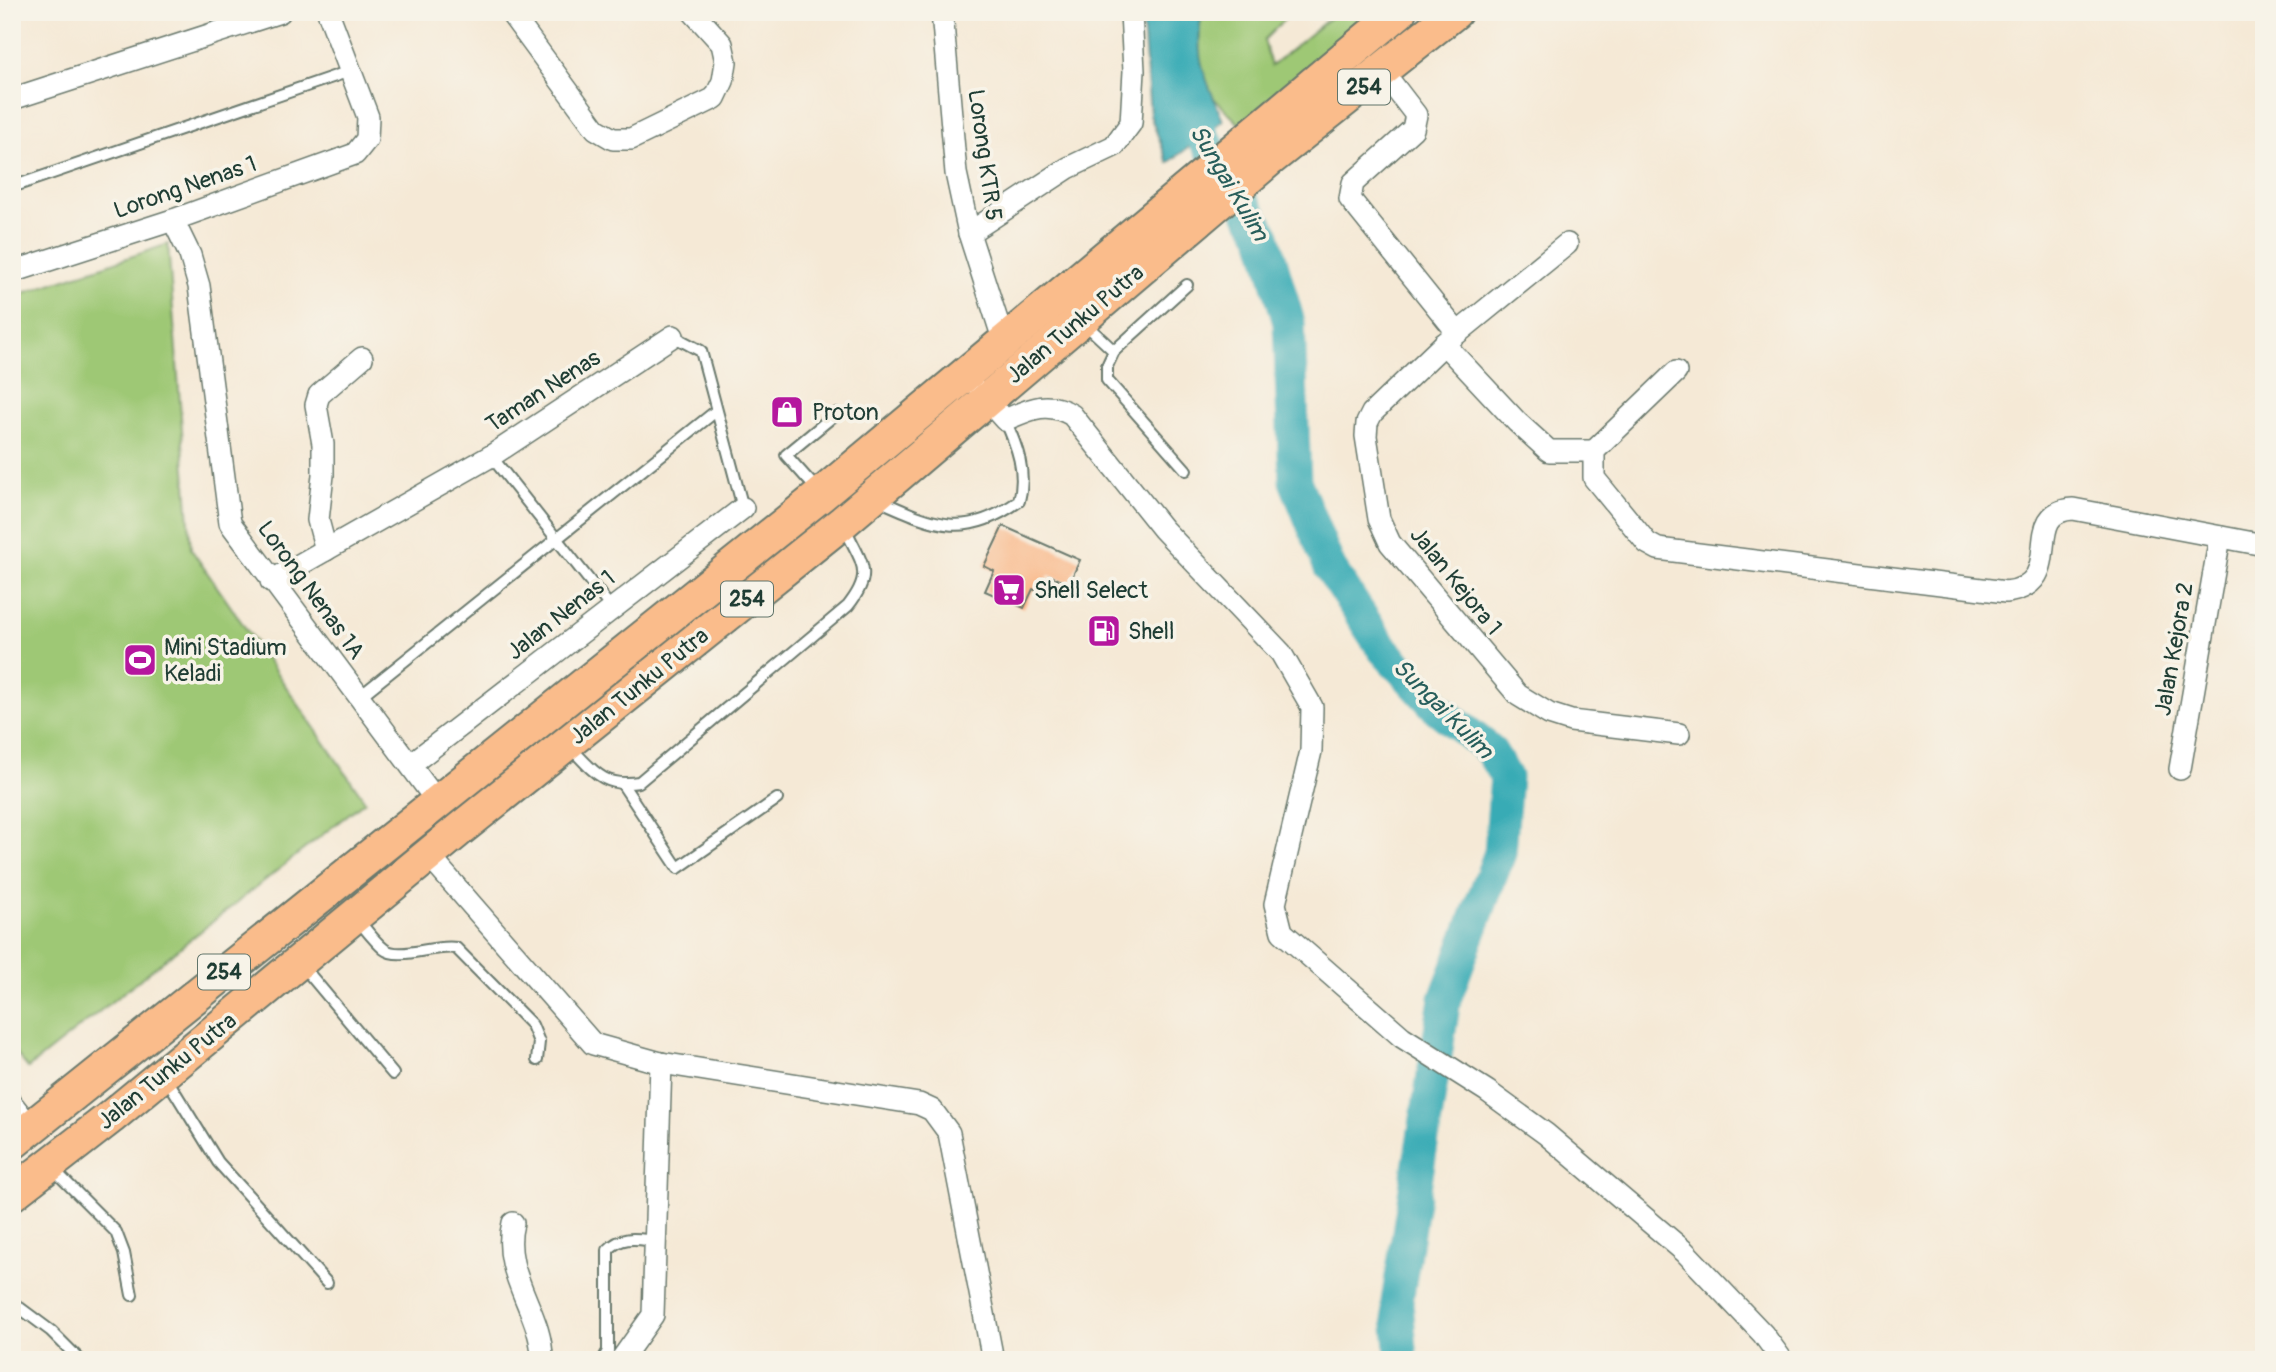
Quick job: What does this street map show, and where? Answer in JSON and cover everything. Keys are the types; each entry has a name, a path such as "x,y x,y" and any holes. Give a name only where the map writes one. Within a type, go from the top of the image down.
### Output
{"main road":[{"name":"Jalan Tunku Putra","path":"12,1194 164,1074 504,794 843,522 1196,222 1260,146 1399,12"},
{"name":"Jalan Tunku Putra","path":"19,1125 821,495 986,398 1004,342 1174,198 1383,72 1455,12"},
{"path":"420,863 436,826 436,800 468,804 504,794"}],"street":[{"path":"12,99 280,12"},
{"path":"328,12 350,71"},
{"path":"510,12 596,129 613,139 631,139 715,98 723,81 726,62 722,44 693,12"},
{"name":"Lorong KTR 5","path":"942,12 956,173 969,233 1004,342"},
{"path":"969,233 1068,168 1114,146 1126,130 1131,123 1134,71 1131,12"},
{"name":"Lorong Nenas 1","path":"12,272 173,220 355,154 367,139 368,117 350,71"},
{"path":"1383,72 1416,115 1416,121 1413,129 1353,183 1350,199 1450,338 1517,422 1549,451 1594,451 1676,372"},
{"name":"Lorong Nenas 1A","path":"173,220 190,255 199,285 230,523 357,698 411,764 436,800"},
{"name":"Jalan Kejora 1","path":"1567,244 1450,338 1383,400 1367,423 1366,436 1379,519 1390,543 1492,667 1532,706 1571,721 1679,734"},
{"name":"Taman Nenas","path":"271,582 491,456 673,337"},
{"path":"326,550 318,520 323,465 320,420 316,405 319,395 362,358"},
{"path":"986,398 1030,409 1057,406 1072,415 1163,529 1281,653 1312,708 1311,751 1276,904 1282,932 1402,1037 1487,1091 1546,1134 1685,1252 1782,1360"},
{"path":"1594,451 1594,478 1647,543 1662,549 2006,592 2021,590 2037,577 2048,520 2053,513 2073,509 2264,545"},
{"name":"Jalan Nenas 1","path":"411,764 743,508"},
{"name":"Jalan Kejora 2","path":"2180,769 2220,537"},
{"path":"420,863 593,1044 661,1063 919,1104 932,1110 949,1133 993,1360"},
{"path":"621,1360 653,1315 661,1063"},
{"path":"513,1223 512,1265 547,1359"}],"lane":[{"path":"12,187 350,71"},
{"path":"1186,470 1107,380 1107,366 1114,351 1187,285"},
{"path":"1080,319 1114,351"},
{"name":"Taman Nenas","path":"673,337 701,351 743,508"},
{"path":"872,498 927,522 968,527 1004,511 1019,500 1023,474 1017,447 986,398"},
{"path":"357,698 716,411"},
{"path":"821,495 786,455 837,413"},
{"path":"491,456 612,609"},
{"path":"567,744 604,781 623,785 639,782 848,606 862,589 864,570 843,522"},
{"path":"623,785 678,869 778,799"},
{"path":"355,917 385,950 398,955 443,946 456,948 532,1025 538,1041 537,1060"},
{"path":"299,962 393,1074"},
{"path":"164,1074 218,1162 327,1283"},
{"path":"49,1165 116,1232 124,1253 132,1295"},
{"path":"603,1360 608,1351 608,1250 616,1241 628,1238 655,1241"},
{"path":"12,1302 51,1331 80,1360"}],"green space":[{"path":"1200,12 1269,12 1287,17 1264,40 1271,66 1337,12 1381,12 1239,124 1207,91 1199,69"},
{"name":"Mini Stadium Keladi","path":"168,244 191,549 365,801 28,1068 12,1048 12,297"}],"water":[{"path":"1142,12 1202,12 1200,57 1223,121 1168,163 1150,115"}],"building":[{"path":"1003,526 1080,560 1069,584 1049,575 1041,593 1033,589 1024,608 985,591 994,571 984,566"}],"waterway":[{"name":"Sungai Kulim","path":"1161,12 1177,95 1264,236 1289,323 1295,481 1330,568 1383,649 1438,709 1490,750 1506,777 1500,853 1445,999 1397,1302 1402,1360"}],"place":[{"name":"Proton","path":"787,412"},
{"name":"Shell Select","path":"1009,590"},
{"name":"Shell","path":"1104,631"},
{"name":"Mini Stadium Keladi","path":"140,660"}]}
